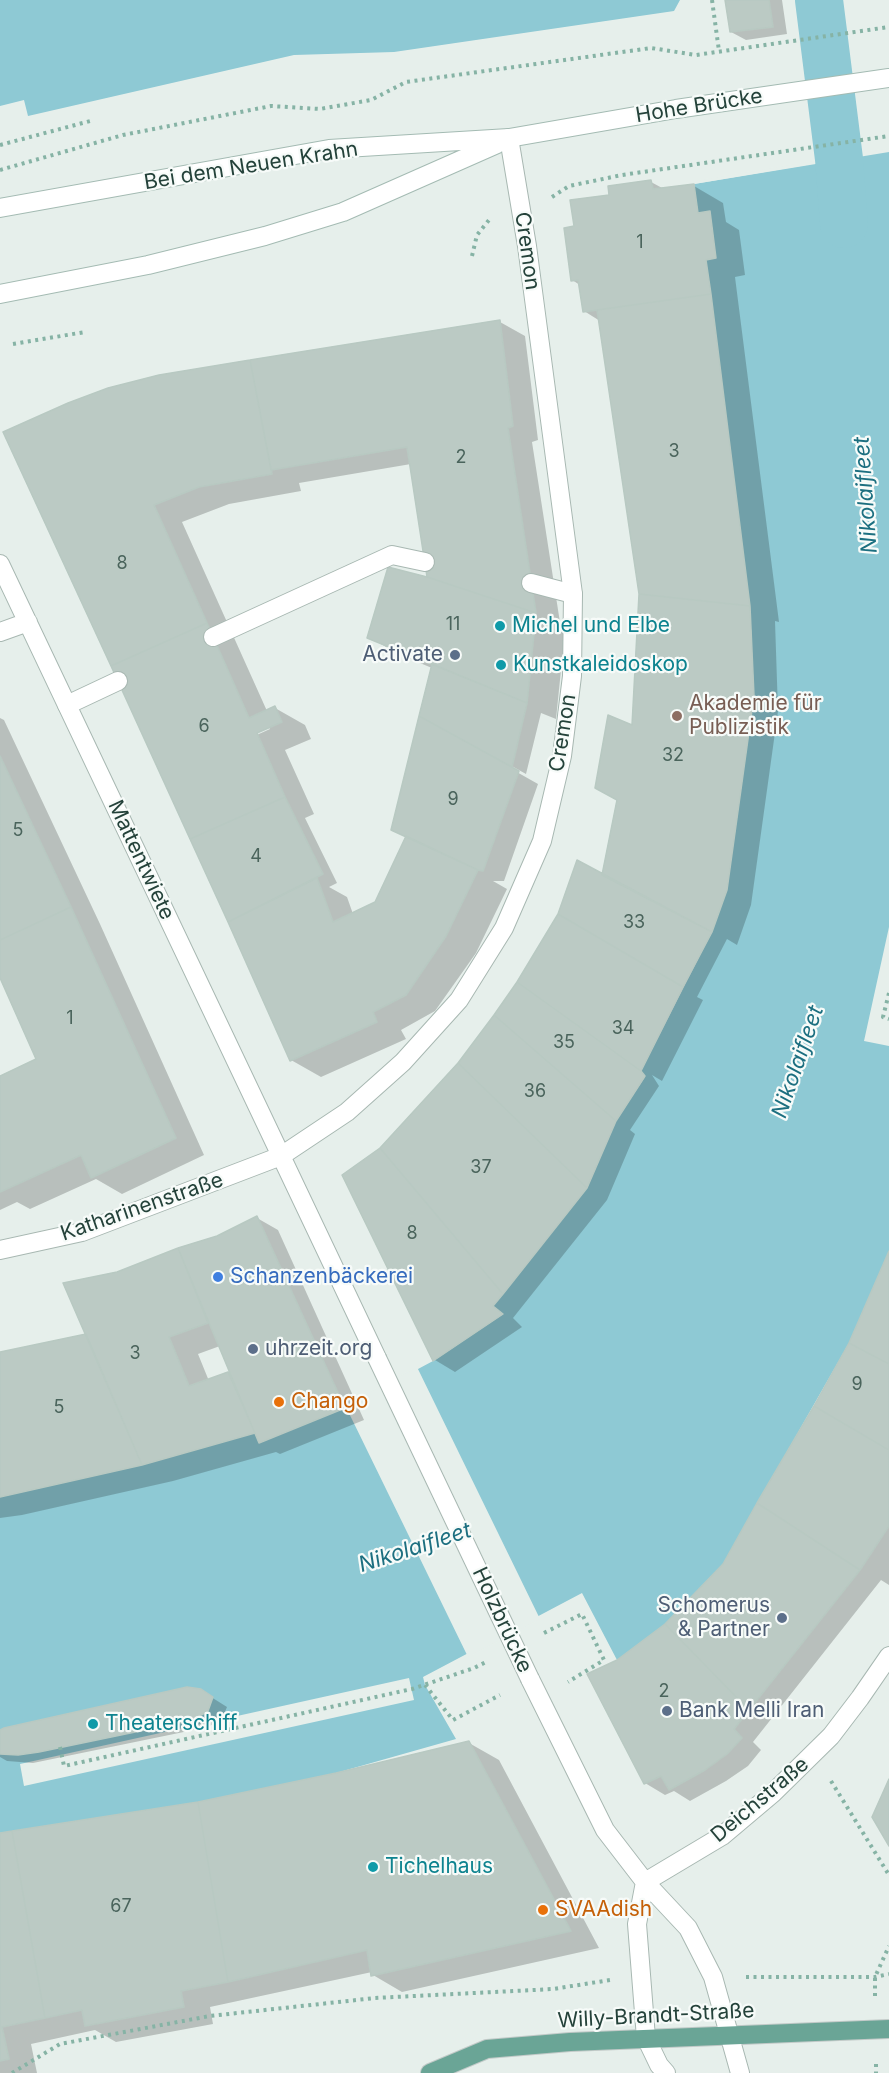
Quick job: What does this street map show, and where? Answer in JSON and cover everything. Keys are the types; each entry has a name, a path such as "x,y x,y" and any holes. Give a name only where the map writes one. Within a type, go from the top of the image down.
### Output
{"main road":[{"name":"Willy-Brandt-Straße","path":"430,2073 487,2049 646,2038 889,2029"}],"street":[{"name":"Hohe Brücke","path":"509,138 676,109 889,78"},
{"name":"Cremon","path":"281,1156 347,1112 403,1062 459,1000 504,928 542,841 562,756 572,676 573,594 509,138"},
{"name":"Bei dem Neuen Krahn","path":"0,208 329,149 509,138"},
{"path":"0,294 148,265 265,236 343,212 509,138"},
{"path":"213,637 392,555 425,562"},
{"name":"Mattentwiete","path":"0,564 281,1156"},
{"path":"531,583 573,594"},
{"path":"0,632 28,622"},
{"path":"67,705 118,681"},
{"name":"Katharinenstraße","path":"0,1250 82,1232 281,1156"},
{"name":"Holzbrücke","path":"281,1156 530,1679 605,1830 645,1882 688,1928 713,1977 740,2073"},
{"name":"Deichstraße","path":"645,1882 722,1836 773,1793 815,1753 860,1698 889,1656"},
{"path":"645,1882 637,1924 646,2038 659,2065 666,2073"}],"path":[{"path":"712,0 719,51"},
{"path":"0,170 123,135 271,106 320,109 371,100 406,82 651,48 696,55 889,27"},
{"path":"0,145 94,120"},
{"path":"472,256 477,235 492,217 549,198 569,186 622,175 889,136"},
{"path":"13,344 85,332"},
{"path":"889,993 883,1017 889,1019"},
{"path":"582,1614 604,1660 584,1672"},
{"path":"60,1747 64,1766 425,1685 453,1720 486,1703"},
{"path":"815,1753 889,1875"},
{"path":"875,2002 875,1977 889,1946"},
{"path":"741,1977 875,1977 889,1974"},
{"path":"12,2073 60,2044 210,2016 375,1998 554,1989 609,1980"},
{"path":"876,2066 876,2073"}],"water":[{"path":"0,0 680,0 674,11 394,52 294,55 28,116 24,100 0,106"},
{"path":"889,151 889,1251 849,1343 723,1564 665,1624 617,1660 582,1593 423,1677 425,1685 456,1739 336,1773 198,1802 0,1833 0,1497 255,1433 259,1443 345,1408 433,1361 502,1315 493,1306 587,1188 616,1121 645,1077 641,1071 712,932 727,890 754,696 750,606 706,260 716,258 710,211 698,213 694,184"}],"pier":[{"path":"889,148 889,152 694,184 694,181"},
{"path":"889,927 889,1046 864,1041"},
{"path":"417,1367 540,1619 468,1657 345,1405"},
{"path":"409,1678 414,1700 24,1786 20,1764"}],"building":[{"path":"725,0 769,0 773,27 730,32"},
{"path":"651,180 653,189 694,184 698,213 710,211 716,258 706,260 711,294 583,312 578,280 571,281 564,228 574,226 570,200 609,195 608,186"},
{"path":"711,294 750,606 639,594 597,310"},
{"path":"500,320 513,426 508,428 536,613 427,577 407,447 271,470 250,360"},
{"path":"250,360 272,474 199,487 154,505 207,623 111,666 3,432 108,388 159,375"},
{"path":"388,567 427,577 536,613 527,703 367,638"},
{"path":"639,594 750,606 754,696 727,890 712,932 602,875 617,800 595,788 608,715 632,725"},
{"path":"207,623 249,718 275,706 282,722 257,733 285,797 190,839 111,666"},
{"path":"432,664 527,703 512,767 419,716"},
{"path":"419,716 519,771 483,871 391,830"},
{"path":"0,756 71,907 0,940"},
{"path":"285,797 323,874 228,922 190,839"},
{"path":"406,836 478,870 446,936 406,995 373,1012 377,1022 290,1061 228,922 317,878 333,922 375,902"},
{"path":"577,860 712,932 683,987 558,914"},
{"path":"71,907 176,1138 91,1178 81,1155 0,1192 0,1076 36,1059 0,978 0,940"},
{"path":"558,914 683,987 641,1071 517,982"},
{"path":"517,982 645,1076 616,1121 494,1015"},
{"path":"494,1015 616,1121 587,1188 458,1063"},
{"path":"458,1063 587,1188 503,1294 380,1148"},
{"path":"380,1148 503,1294 493,1306 503,1314 433,1361 342,1175"},
{"path":"257,1216 345,1408 259,1443 178,1248 217,1236"},
{"path":"178,1248 208,1323 169,1337 189,1386 228,1372 255,1433 142,1465 63,1283 117,1272"},
{"path":"889,1251 889,1364 849,1343"},
{"path":"86,1334 142,1465 0,1497 0,1352"},
{"path":"849,1343 889,1364 889,1450 814,1406"},
{"path":"814,1406 889,1450 889,1526 860,1570 757,1503"},
{"path":"757,1503 860,1570 749,1710 665,1624 723,1564"},
{"path":"665,1624 749,1710 734,1729 742,1738 727,1754 705,1770 669,1790 661,1776 644,1784 587,1674 617,1660"},
{"name":"Theaterschiff","path":"187,1687 201,1689 213,1697 208,1711 193,1720 39,1752 18,1755 0,1754 0,1730 4,1728"},
{"name":"Tichelhaus","path":"469,1741 571,1931 371,1976 367,1950 228,1982 198,1802 336,1773"},
{"path":"889,1779 889,1846 872,1817"},
{"path":"198,1802 228,1982 181,1991 184,2007 85,2026 82,2010 45,2018 12,1831"},
{"path":"12,1831 45,2018 2,2027 9,2059 0,2061 0,1833"}],"waterway":[{"name":"Nikolaifleet","path":"819,0 839,159 844,224"}],"place":[{"name":"Michel und Elbe","path":"500,626"},
{"name":"Activate","path":"455,655"},
{"name":"Kunstkaleidoskop","path":"501,665"},
{"name":"Akademie für Publizistik","path":"677,716"},
{"name":"Schanzenbäckerei","path":"218,1277"},
{"name":"uhrzeit.org","path":"253,1349"},
{"name":"Chango","path":"279,1402"},
{"name":"Schomerus & Partner","path":"782,1618"},
{"name":"Bank Melli Iran","path":"667,1711"},
{"name":"Theaterschiff","path":"93,1724"},
{"name":"Tichelhaus","path":"373,1867"},
{"name":"SVAAdish","path":"543,1910"}]}
